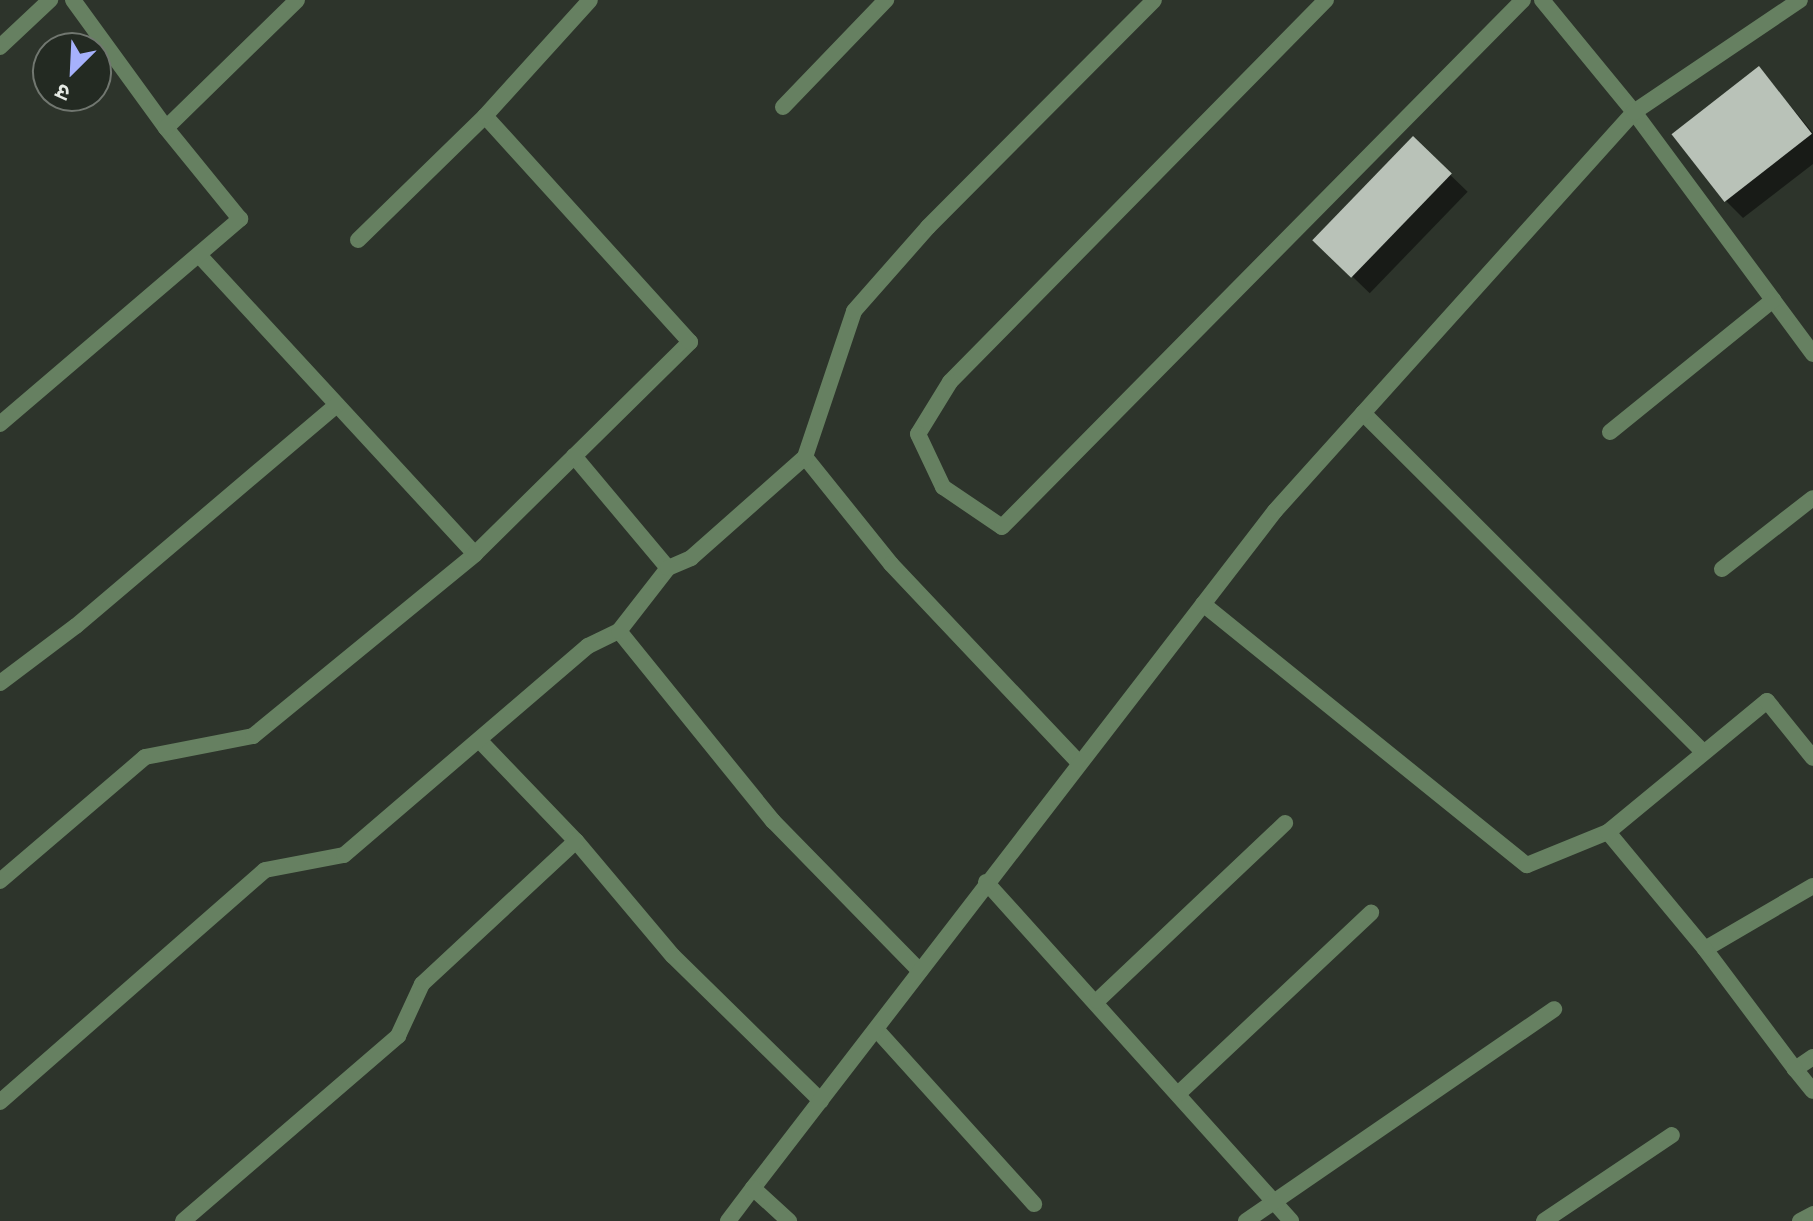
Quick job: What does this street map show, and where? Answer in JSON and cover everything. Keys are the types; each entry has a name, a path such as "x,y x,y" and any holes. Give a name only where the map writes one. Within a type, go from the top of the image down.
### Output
{"street":[{"path":"0,47 50,0"},
{"path":"0,424 240,219 166,128 73,0"},
{"path":"166,128 297,0"},
{"path":"358,240 485,116 590,0"},
{"path":"783,107 886,0"},
{"path":"0,1102 265,870 344,855 588,646 619,631 668,568 691,558 805,457 854,311 928,227 1154,0"},
{"path":"1326,0 950,382 918,434 943,487 1002,527 1523,0"},
{"path":"1542,0 1634,112 1813,354"},
{"path":"728,1221 986,882 1275,511 1634,112 1800,0"},
{"path":"0,881 145,757 253,736 475,554 690,342 485,116"},
{"path":"199,255 475,554"},
{"path":"1610,432 1773,300"},
{"path":"0,683 76,626 337,405"},
{"path":"1363,413 1701,750"},
{"path":"574,456 668,568"},
{"path":"805,457 891,564 1079,763"},
{"path":"1722,569 1813,498"},
{"path":"1203,604 1527,865 1608,832 1701,750 1767,701 1813,758"},
{"path":"619,631 773,821 920,971"},
{"path":"480,741 576,841 673,956 821,1101"},
{"path":"1097,1001 1285,823"},
{"path":"1608,832 1705,949 1813,1091"},
{"path":"183,1221 398,1036 422,984 576,841"},
{"path":"986,882 1097,1001 1291,1221"},
{"path":"1705,949 1813,886"},
{"path":"1178,1094 1371,913"},
{"path":"1246,1221 1554,1009"},
{"path":"876,1029 1034,1204"},
{"path":"1795,1069 1813,1057"},
{"path":"1544,1221 1672,1135"},
{"path":"753,1188 789,1221"},
{"path":"1800,1221 1813,1214"}],"building":[{"path":"1759,66 1812,134 1724,202 1672,134"},
{"path":"1413,136 1452,174 1351,278 1312,240"}]}
